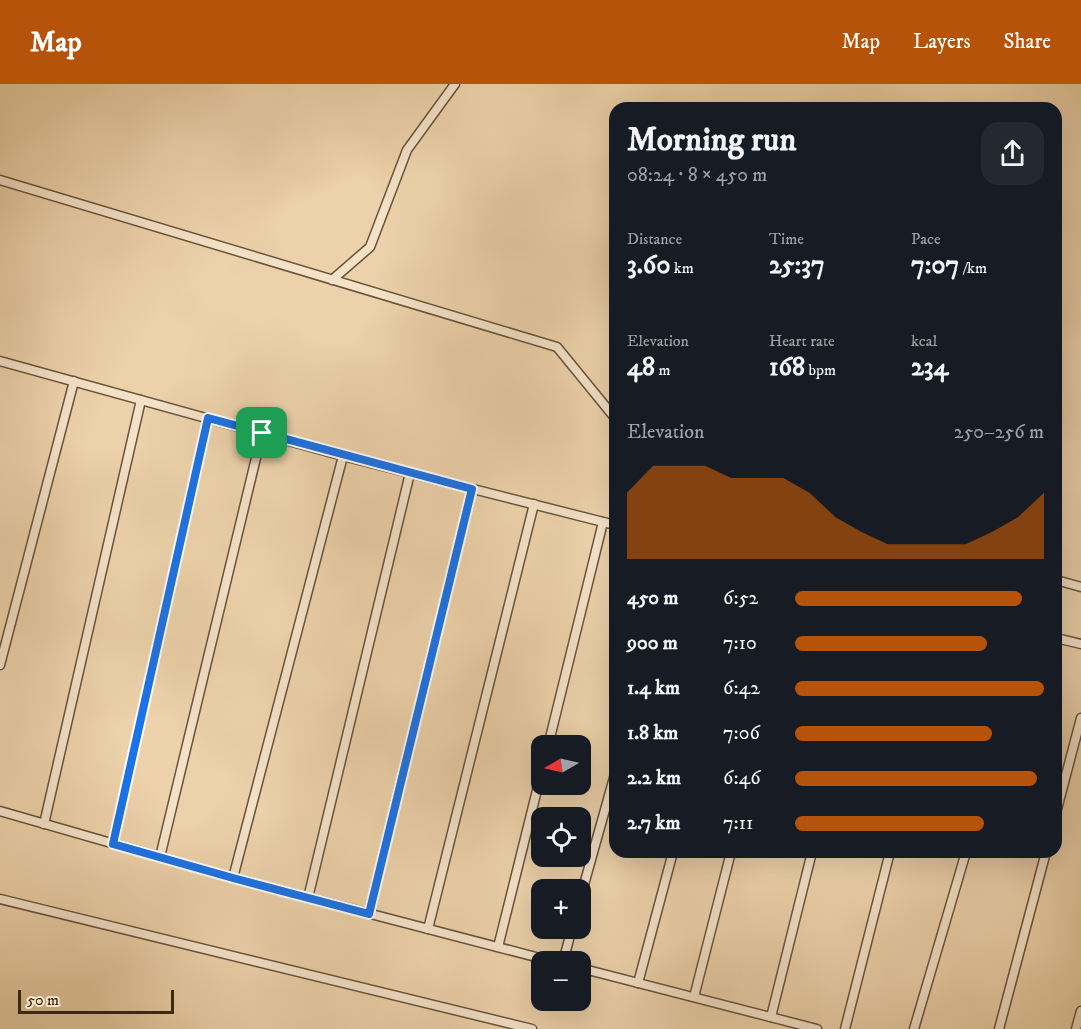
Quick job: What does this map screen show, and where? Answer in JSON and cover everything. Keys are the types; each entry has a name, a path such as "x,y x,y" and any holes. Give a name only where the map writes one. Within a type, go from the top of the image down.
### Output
{"lane":[{"path":"332,280 370,247 407,150 455,84"},
{"path":"0,180 557,347 609,411"},
{"path":"0,361 343,456 609,524"},
{"path":"0,665 74,381"},
{"path":"44,824 141,400"},
{"path":"113,844 208,418"},
{"path":"160,857 262,433"},
{"path":"233,878 343,456"},
{"path":"308,898 410,472"},
{"path":"369,914 472,489"},
{"path":"428,929 534,504"},
{"path":"551,735 603,522"},
{"path":"1062,581 1081,587"},
{"path":"1062,639 1081,644"},
{"path":"1062,790 1081,718"},
{"path":"498,947 536,795"},
{"path":"586,879 609,795"},
{"path":"0,811 233,878 531,956"},
{"path":"638,983 671,858"},
{"path":"694,997 729,858"},
{"path":"771,1017 811,858"},
{"path":"845,1029 888,858"},
{"path":"914,1029 964,858"},
{"path":"999,1029 1044,858"},
{"path":"0,898 532,1029"},
{"path":"591,971 817,1029"},
{"path":"1076,1029 1081,1011"}],"route":[{"path":"208,418 262,433 472,489 369,914 113,844 208,418"}]}
